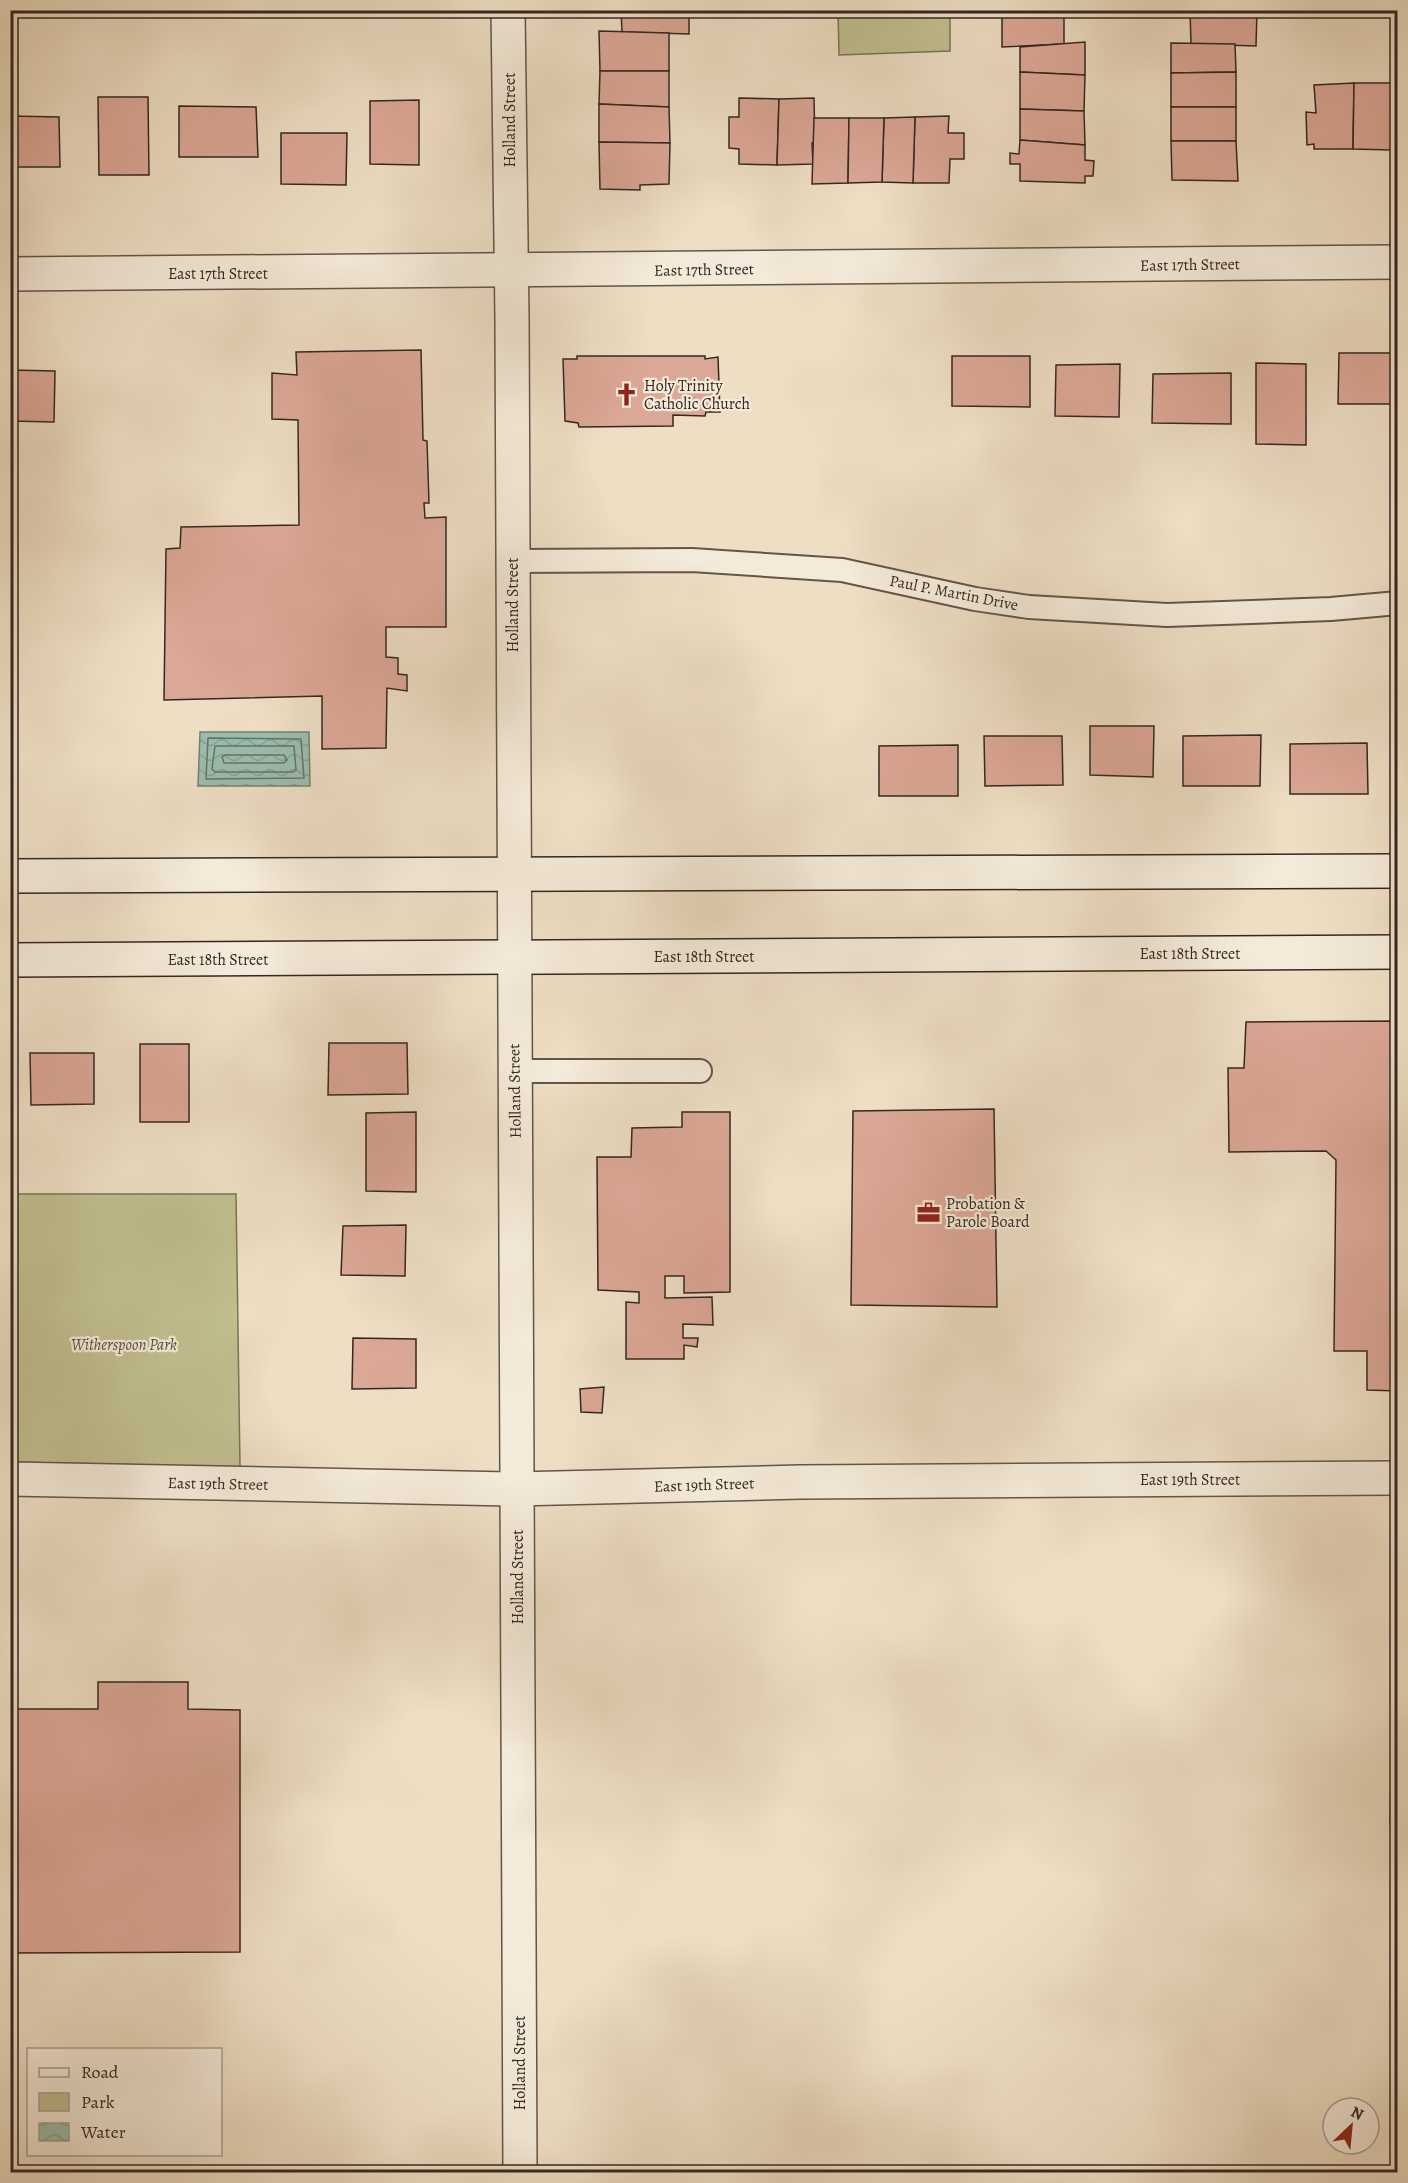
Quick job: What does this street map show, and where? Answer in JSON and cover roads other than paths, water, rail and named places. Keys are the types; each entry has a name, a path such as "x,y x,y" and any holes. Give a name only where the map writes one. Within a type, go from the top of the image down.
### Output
{"street":[{"name":"Holland Street","path":"508,10 520,2172"},
{"name":"East 17th Street","path":"10,274 1398,262"},
{"path":"10,876 1398,871"},
{"name":"East 18th Street","path":"10,960 1398,952"},
{"name":"East 19th Street","path":"10,1479 516,1489 800,1482 1398,1478"}],"lane":[{"name":"Paul P. Martin Drive","path":"512,561 692,561 842,570 975,599 1029,607 1167,615 1331,609 1398,603"},
{"path":"515,1071 700,1071"}],"water":[{"path":"200,732 309,732 310,786 198,786"}],"place":[{"name":"Holy Trinity Catholic Church","path":"626,394"},
{"name":"Probation & Parole Board","path":"928,1212"}],"park label":[{"name":"Witherspoon Park","path":"124,1344"}]}
